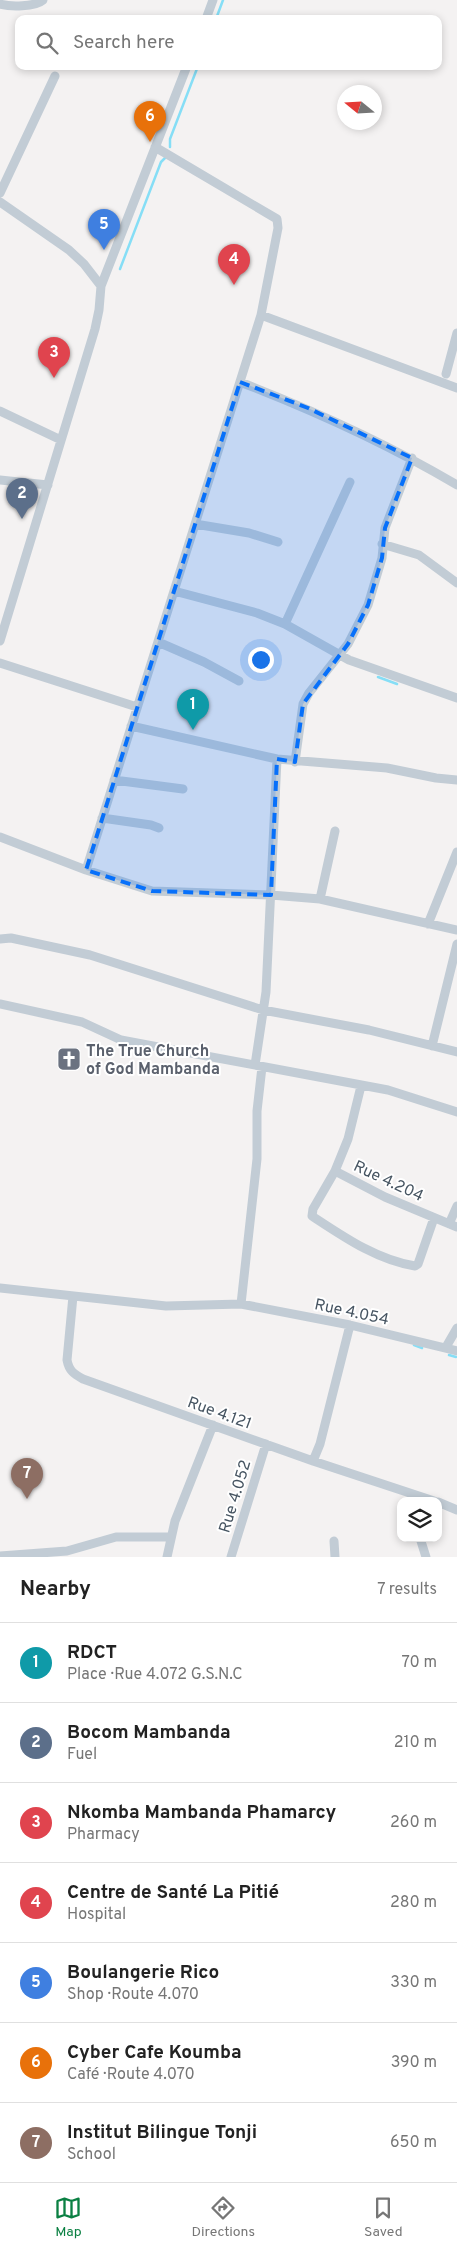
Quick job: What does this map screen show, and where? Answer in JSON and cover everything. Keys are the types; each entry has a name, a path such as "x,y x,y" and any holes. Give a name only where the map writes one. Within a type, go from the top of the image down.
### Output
{"street":[{"path":"0,4 8,6 38,4 43,0"},
{"path":"207,15 213,0"},
{"path":"0,641 2,626 48,485 95,329 101,286 185,70"},
{"path":"0,193 55,76"},
{"path":"86,870 261,315 278,228 277,219 155,146"},
{"path":"0,202 69,250 84,264 101,286"},
{"path":"261,315 457,388"},
{"path":"446,374 457,333"},
{"path":"240,382 308,408 412,458 457,485"},
{"path":"0,411 61,440"},
{"path":"295,762 303,704 309,693 340,656 368,605 382,558 385,528 412,458"},
{"path":"0,480 48,485"},
{"path":"285,624 350,482"},
{"path":"195,524 249,533 278,542"},
{"path":"382,544 426,558 457,583"},
{"path":"174,591 257,612 285,624 340,656 457,698"},
{"path":"158,642 204,662 239,681"},
{"path":"0,663 137,707"},
{"path":"131,726 295,762 387,768 436,778 457,780"},
{"path":"241,1304 257,1160 259,1066 271,895 277,759"},
{"path":"114,780 183,789"},
{"path":"102,818 151,825 159,828"},
{"path":"320,899 335,831"},
{"path":"0,837 86,870 152,892 271,895 320,899 457,930"},
{"path":"428,924 457,852"},
{"path":"0,939 11,938 90,955 263,1010 369,1030 457,1052"},
{"path":"432,1046 457,944"},
{"path":"0,1004 82,1022 121,1040 407,1095 457,1112"},
{"name":"Rue 4.204","path":"361,1086 348,1139 335,1171 385,1197 453,1226"},
{"path":"335,1171 313,1209 312,1216 357,1246 415,1266 418,1264 434,1218"},
{"path":"453,1226 457,1206"},
{"name":"Rue 4.054","path":"0,1288 166,1306 241,1304 350,1325 457,1351"},
{"name":"Rue 4.121","path":"73,1296 67,1360 68,1368 83,1379 414,1497"},
{"path":"313,1461 320,1444 350,1325"},
{"path":"446,1347 457,1328"},
{"path":"167,1557 175,1520 213,1425"},
{"name":"Rue 4.052","path":"231,1557 266,1444"},
{"path":"442,1504 457,1510"},
{"path":"0,1556 67,1551 116,1537 170,1537"},
{"path":"334,1541 335,1557"},
{"path":"421,1542 426,1557"}],"highlighted area":[{"path":"240,382 308,408 412,458 385,528 382,558 368,605 348,644 303,704 295,762 277,759 271,895 152,891 86,870"}],"waterway":[{"path":"217,15 223,0"},
{"path":"170,147 170,139 196,70"},
{"path":"120,269 161,162 166,157"},
{"path":"378,677 397,684"},
{"path":"414,1345 422,1348"},
{"path":"449,1355 456,1357"}],"place":[{"name":"Cyber Cafe Koumba","path":"150,142"},
{"name":"Boulangerie Rico","path":"104,250"},
{"name":"Centre de Santé La Pitié","path":"234,285"},
{"name":"Nkomba Mambanda Phamarcy","path":"54,378"},
{"name":"Bocom Mambanda","path":"22,519"},
{"name":"RDCT","path":"193,730"},
{"name":"The True Church of God Mambanda","path":"69,1059"},
{"name":"Institut Bilingue Tonji","path":"27,1499"}]}
